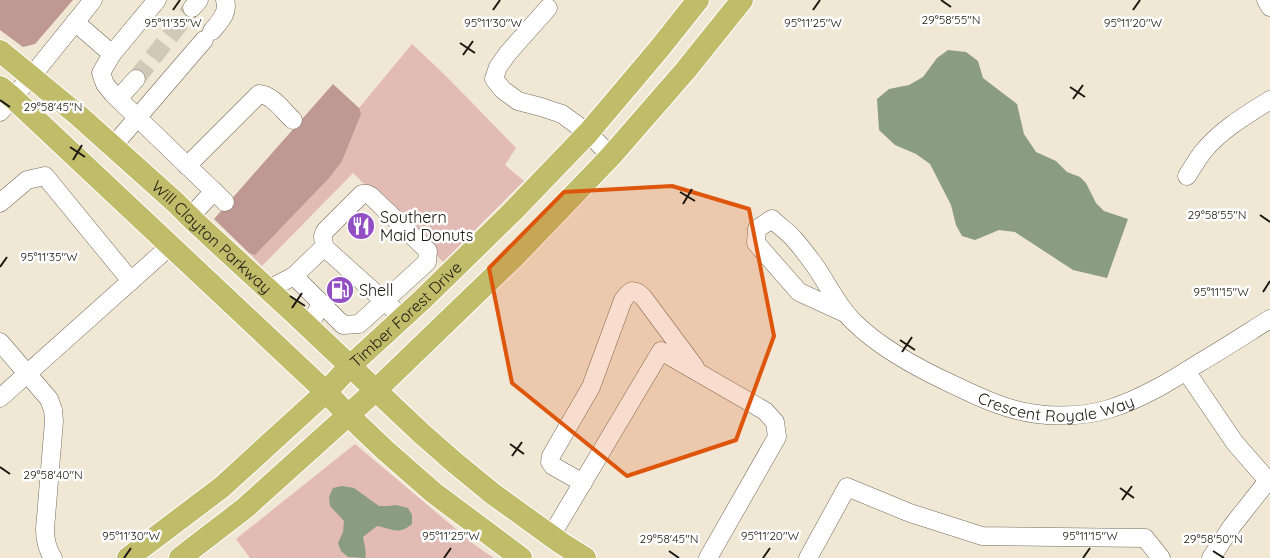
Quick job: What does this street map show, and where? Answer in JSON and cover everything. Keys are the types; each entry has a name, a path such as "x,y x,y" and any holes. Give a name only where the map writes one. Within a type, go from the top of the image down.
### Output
{"main road":[{"name":"Timber Forest Drive","path":"128,558 222,487 326,392 350,366 498,225 588,133 660,49 698,0"},
{"name":"Timber Forest Drive","path":"180,558 245,508 347,414 376,390 515,256 611,156 685,71 742,0"},
{"name":"Will Clayton Parkway","path":"0,50 79,116 175,202 421,432 473,478 551,536 585,558"},
{"path":"4,99 170,246 386,451 434,493 521,558"}],"street":[{"path":"4,99 31,77 93,0"},
{"path":"157,0 112,54 101,73 105,84 118,99 219,197 190,217"},
{"path":"113,146 225,14 227,7 225,0"},
{"path":"1266,0 1270,7"},
{"path":"548,8 508,53 498,67 494,79 503,90 518,101 562,114 588,133 611,156"},
{"path":"75,22 112,54"},
{"path":"118,99 136,79"},
{"path":"187,166 259,94 265,94 271,98 293,120"},
{"path":"1187,176 1202,152 1217,138 1235,123 1270,100"},
{"path":"0,203 27,180 45,176 131,281"},
{"path":"294,276 343,325 351,325 359,324 384,301 427,262 428,251 367,194 362,194 326,232 323,236 324,247 384,301 402,318"},
{"name":"Crescent Royale Way","path":"845,313 799,292 756,243 757,229 772,219 795,240 814,264 845,313 874,340 897,355 964,390 1007,408 1036,414 1065,416 1109,409 1150,392 1270,320"},
{"path":"0,398 170,246"},
{"path":"269,289 294,276 324,247"},
{"path":"582,483 553,466 550,462 550,456 591,387 623,300 628,294 632,291 637,292 643,297 700,373"},
{"path":"308,327 321,303"},
{"path":"0,342 49,399 53,410 54,433 44,529 48,551 53,558"},
{"path":"551,536 661,351 765,411 775,422 777,437 708,558"},
{"path":"1186,371 1235,442 1269,481 1232,526 1211,558"},
{"path":"808,558 847,487 910,513 982,536 1145,538 1161,558"}],"highlighted area":[{"path":"672,186 749,209 774,336 736,440 627,476 512,383 489,268 564,192"}],"shaded area":[{"path":"0,0 73,0 35,44 23,47 0,30"},
{"path":"412,44 516,148 505,165 524,181 443,262 353,173 262,266 249,253 324,168 359,108"},
{"path":"948,50 966,52 978,61 983,78 1017,104 1024,134 1036,152 1056,161 1067,172 1080,177 1086,183 1096,203 1104,211 1128,219 1107,278 1073,270 1015,232 999,230 975,240 962,236 956,225 951,205 930,164 916,154 895,145 879,130 877,99 889,89 909,85 923,77 937,58"},
{"path":"333,84 359,108 361,114 342,161 330,177 255,255 249,253 214,219"},
{"path":"355,444 475,545 494,558 250,558 236,539"},
{"path":"342,486 354,488 379,506 396,505 408,508 412,515 412,524 403,530 377,526 363,537 366,551 365,558 348,557 341,551 338,543 343,532 344,521 330,506 329,497 333,488"}],"tunnel":[{"path":"136,79 192,8"}],"place":[{"name":"Southern Maid Donuts","path":"361,226"},
{"name":"Shell","path":"340,290"}]}
